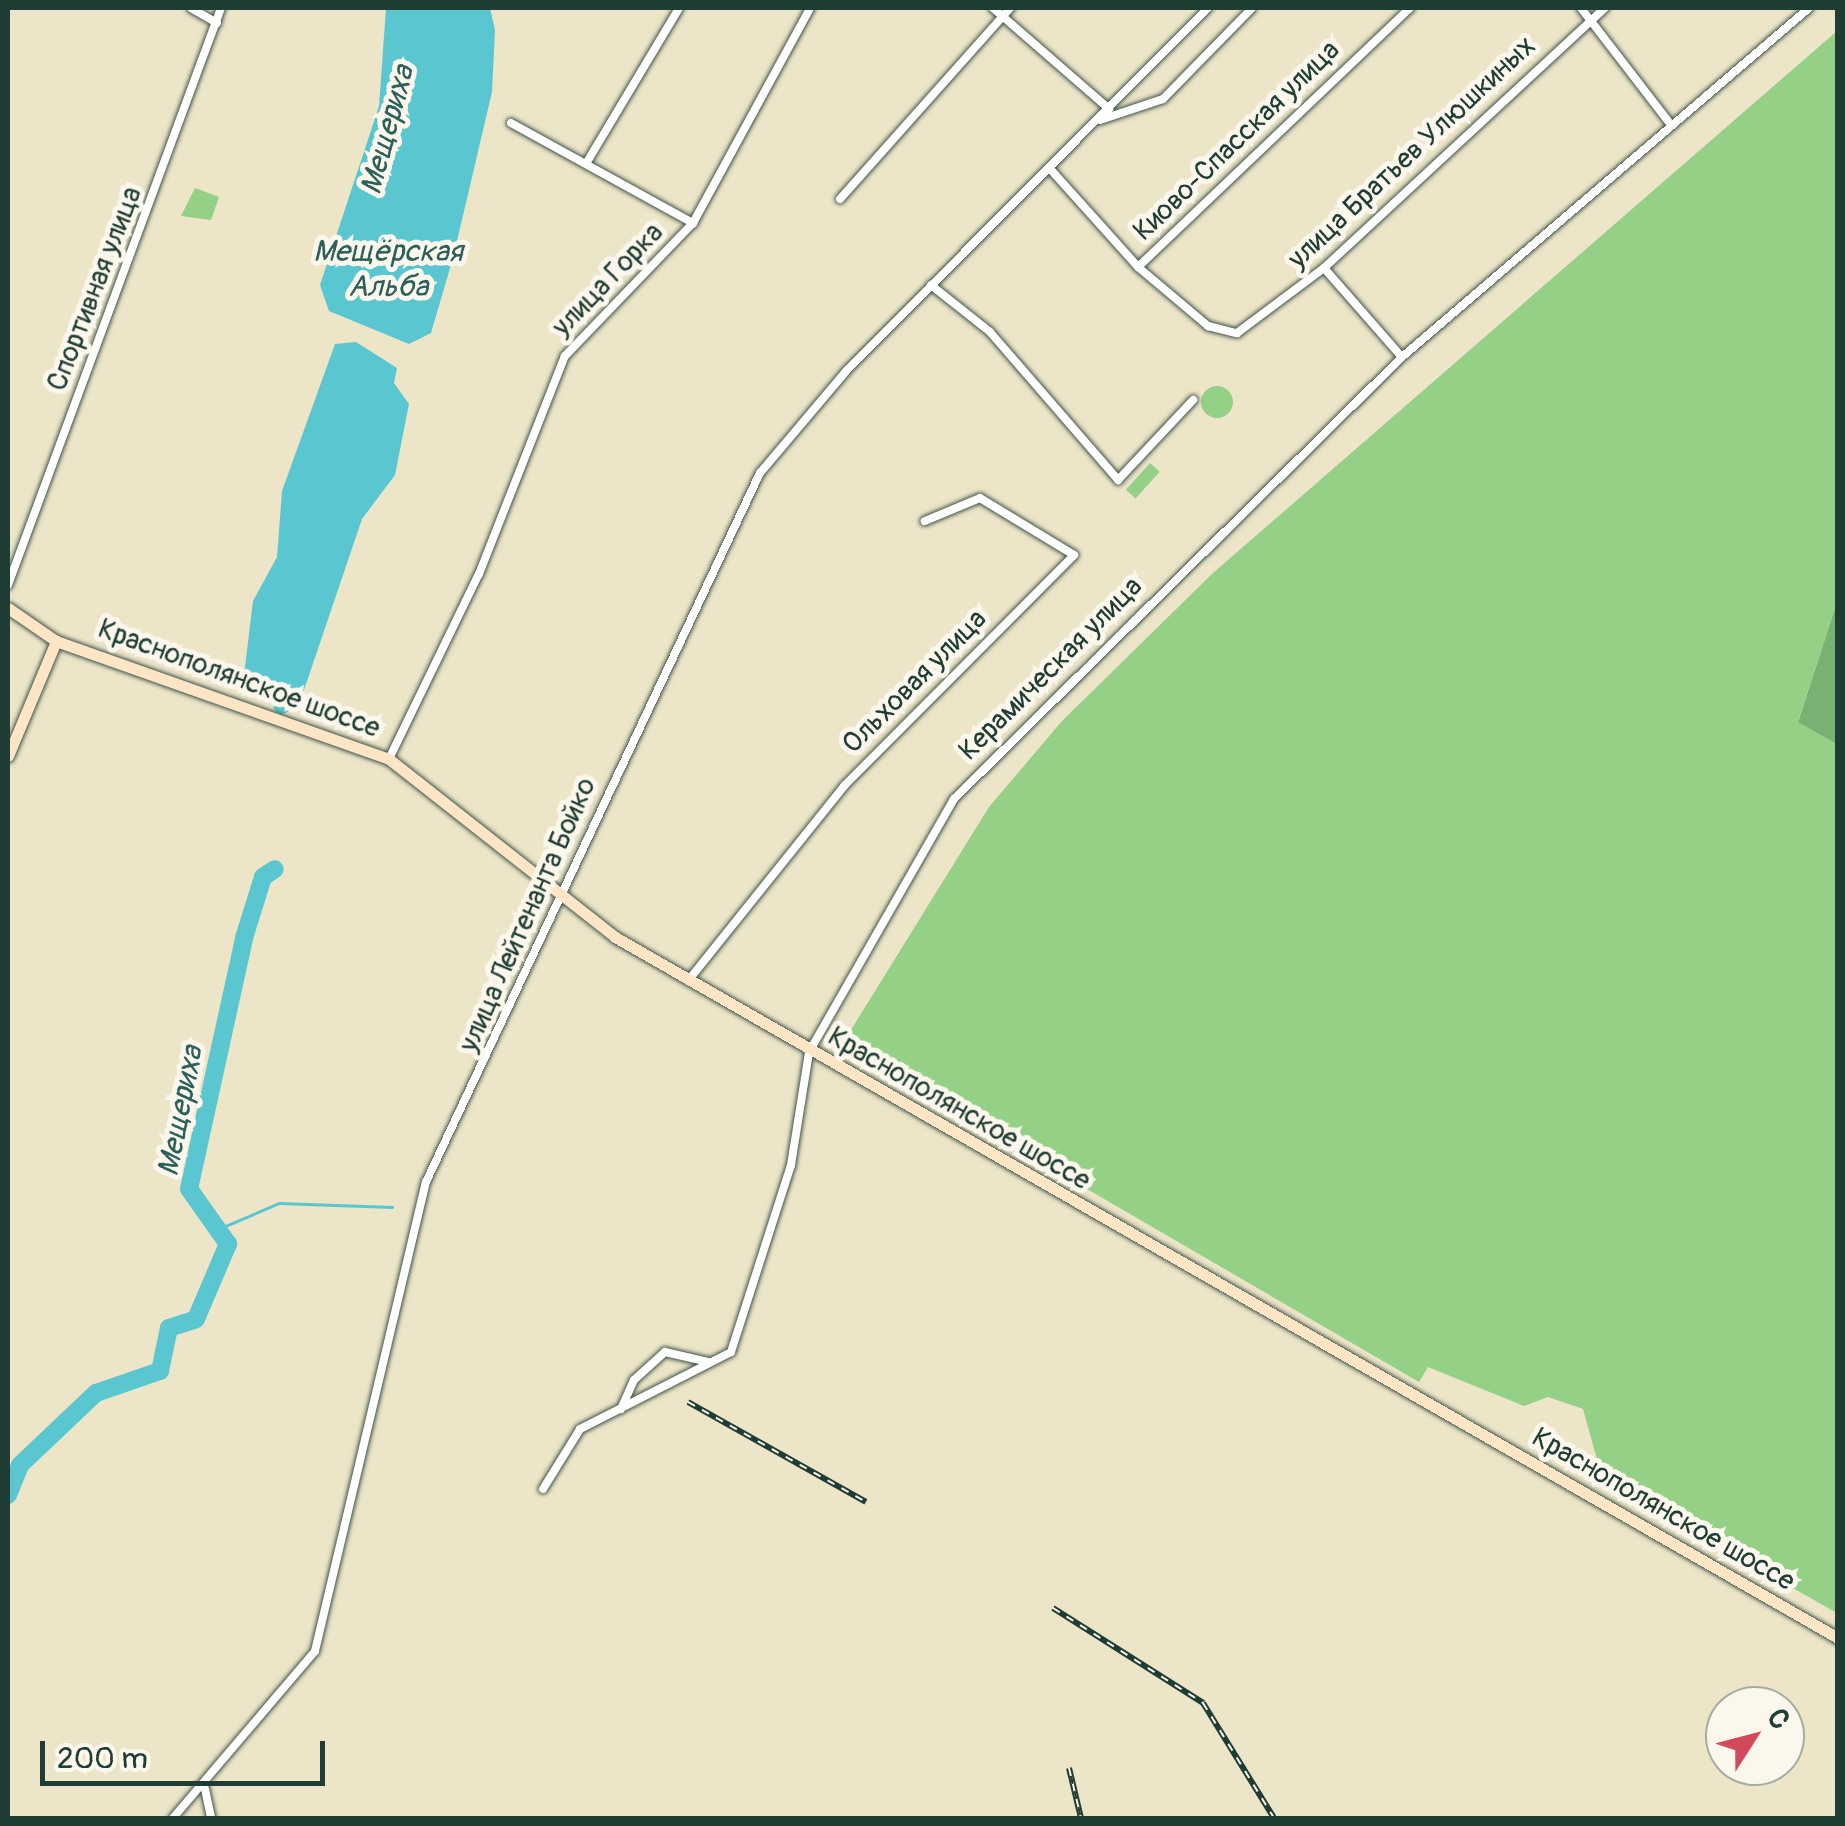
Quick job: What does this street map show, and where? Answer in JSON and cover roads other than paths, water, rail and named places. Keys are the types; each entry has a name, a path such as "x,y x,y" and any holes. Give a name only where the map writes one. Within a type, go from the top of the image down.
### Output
{"main road":[{"name":"Краснополянское шоссе","path":"8,608 56,641 389,759 561,899 688,981 1838,1638"},
{"path":"8,756 56,641"}],"street":[{"path":"191,8 217,23"},
{"name":"Спортивная улица","path":"8,585 222,8"},
{"path":"587,162 679,8"},
{"name":"улица Горка","path":"389,759 479,574 564,356 693,222 810,8"},
{"path":"993,8 1006,11 1108,108"},
{"name":"улица Лейтенанта Бойко","path":"173,1818 205,1789 315,1651 426,1182 760,473 931,285 1052,171 1108,108 1208,8"},
{"path":"1100,120 1164,99 1252,8"},
{"name":"Киово-Спасская улица","path":"1138,267 1410,8"},
{"path":"1581,8 1668,121"},
{"name":"улица Братьев Улюшкиных","path":"1138,267 1208,326 1226,334 1248,328 1324,268 1604,8"},
{"name":"Керамическая улица","path":"543,1489 568,1440 734,1345 791,1166 809,1052 954,799 1402,356 1668,121 1808,8"},
{"path":"840,199 1006,11"},
{"path":"511,123 693,222"},
{"path":"1052,171 1138,267"},
{"path":"1324,268 1402,356"},
{"path":"931,285 990,332 1118,480 1193,400"},
{"name":"Ольховая улица","path":"688,981 844,786 1074,555 980,498 925,521"},
{"path":"621,1410 665,1352 708,1362"},
{"path":"205,1789 211,1818"}],"water":[{"name":"Мещёрская Альба","path":"386,8 490,8 495,30 492,92 453,258 431,333 409,344 329,311 320,285 379,106"},
{"path":"356,342 397,368 394,383 409,404 395,475 362,519 303,693 284,694 243,683 253,601 277,557 282,491 335,344"}],"waterway":[{"name":"Мещериха","path":"282,705 289,671"},
{"name":"Мещериха","path":"8,1495 20,1465 96,1393 160,1371 169,1328 196,1319 228,1244 189,1189 244,938 263,877 275,869"},
{"path":"221,1228 279,1203 392,1207"}],"railway":[{"path":"688,1402 866,1502"},
{"path":"1053,1608 1203,1703 1274,1818"},
{"path":"1069,1768 1081,1818"}]}
